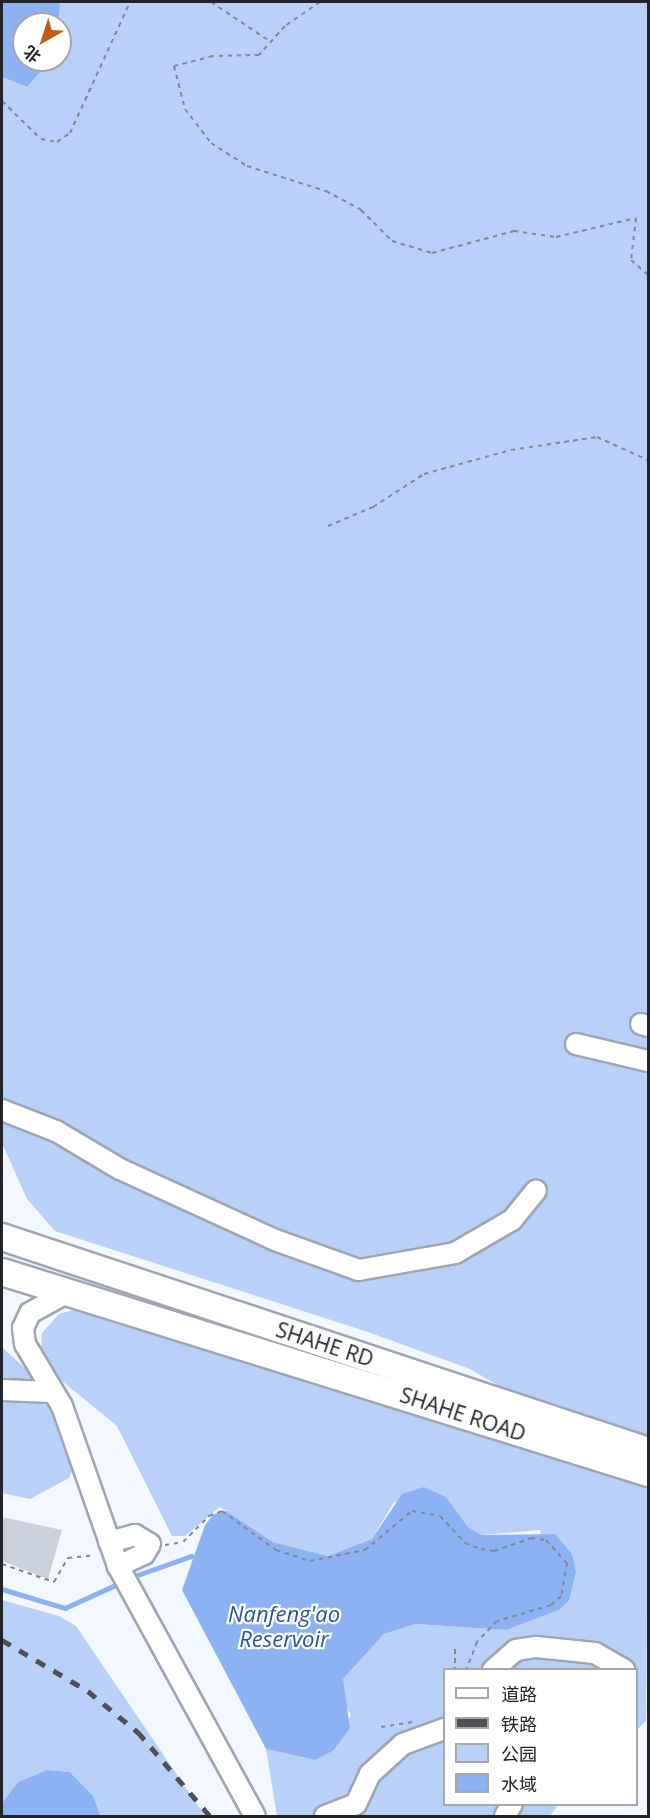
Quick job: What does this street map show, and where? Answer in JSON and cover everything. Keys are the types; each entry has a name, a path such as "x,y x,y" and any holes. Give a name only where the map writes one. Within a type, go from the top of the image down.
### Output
{"main road":[{"name":"SHAHE RD","path":"2,1237 648,1451"},
{"name":"SHAHE ROAD","path":"2,1272 648,1473"}],"lane":[{"path":"576,1044 648,1061"},
{"path":"2,1110 56,1131 120,1169 275,1240 359,1270 455,1253 512,1220 536,1190"},
{"path":"69,1292 35,1309 23,1328 29,1354 62,1406 115,1559 255,1816"},
{"path":"2,1389 51,1392"},
{"path":"115,1559 151,1546"},
{"path":"496,1668 525,1647 595,1653 621,1668"},
{"path":"325,1816 356,1804 370,1774 403,1744 443,1728"}],"path":[{"path":"2,101 41,139 57,142 70,133 130,2"},
{"path":"211,2 271,42"},
{"path":"320,2 271,42 260,55 213,56 174,66 185,109 211,143 247,166 326,191 361,210 392,241 432,253 514,231 556,237 636,218 631,260 648,275"},
{"path":"328,526 374,507 424,474 511,450 597,436 648,460"},
{"path":"151,1546 183,1542 209,1516 222,1511 276,1551 310,1561 365,1550 412,1511 440,1516 465,1543 481,1549 494,1551 531,1538 546,1540 567,1563 561,1596 551,1605 497,1621 477,1642 467,1668"},
{"path":"2,1564 54,1582 68,1558 115,1559"},
{"path":"455,1649 455,1668"}],"green space":[{"path":"60,2 648,2 648,1439 509,1392 470,1369 365,1331 55,1231 27,1199 2,1143 2,77 27,87 40,72 72,72 72,12 60,12"},
{"path":"77,1309 648,1487 646,1721 638,1729 638,1668 443,1668 443,1806 557,1806 550,1816 277,1816 266,1749 315,1760 333,1751 351,1715 343,1701 343,1679 384,1634 415,1624 507,1630 559,1610 540,1530 482,1535 468,1527 446,1497 394,1502 372,1539 328,1556 273,1542 220,1507 185,1536 172,1536 117,1426 51,1372 41,1351 42,1333 59,1314"},
{"path":"2,1347 28,1371 58,1418 74,1467 69,1478 30,1499 2,1493"},
{"path":"2,1600 59,1616 76,1626 205,1816 100,1816 94,1797 70,1772 47,1770 18,1782 2,1803"}],"water":[{"path":"2,2 60,2 60,12 12,12 12,72 40,72 27,87 2,77"},
{"name":"Nanfeng'ao Reservoir","path":"424,1487 446,1497 468,1527 482,1535 555,1534 572,1554 576,1572 569,1600 559,1610 507,1630 415,1624 384,1634 343,1679 350,1728 333,1751 315,1760 266,1749 182,1590 205,1525 214,1514 226,1511 273,1542 328,1556 372,1539 402,1494"},
{"path":"47,1770 70,1772 94,1797 100,1816 2,1816 2,1803 18,1782"}],"building":[{"path":"2,1517 62,1530 48,1579 2,1561"}],"waterway":[{"path":"129,1578 191,1556"},
{"path":"2,1589 65,1608 122,1582"}],"railway":[{"path":"2,1640 88,1691 138,1732 210,1816"}]}
